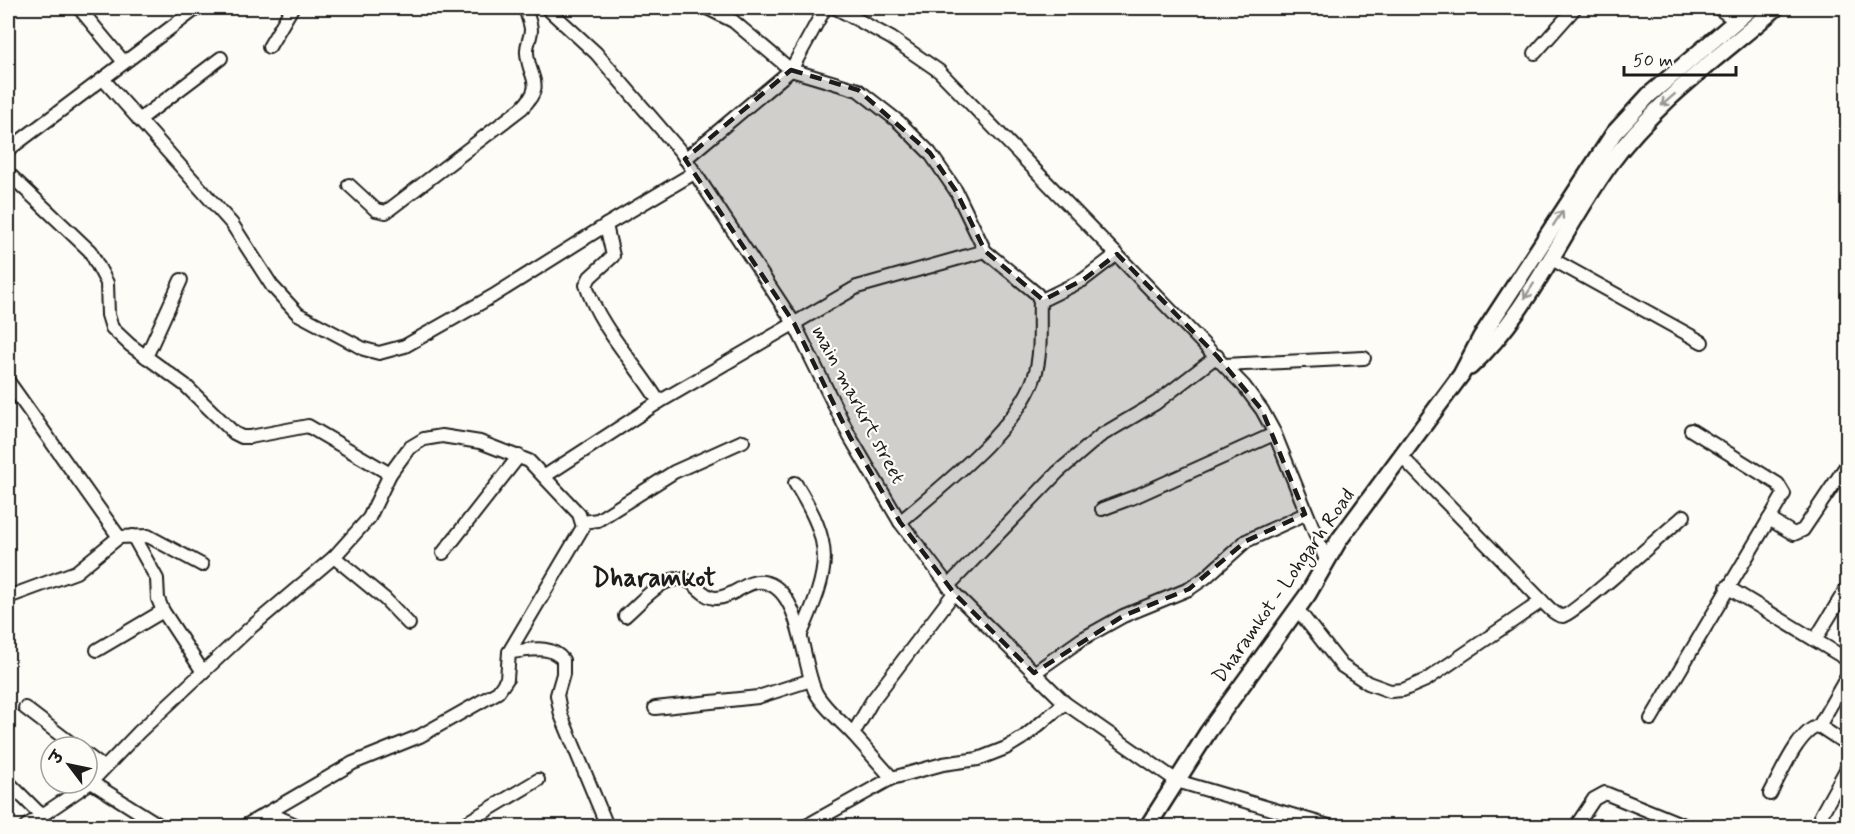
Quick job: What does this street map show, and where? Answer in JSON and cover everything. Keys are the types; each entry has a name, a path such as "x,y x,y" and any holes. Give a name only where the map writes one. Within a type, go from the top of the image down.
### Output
{"street":[{"path":"79,8 123,61"},
{"path":"8,150 103,79 123,61 197,8"},
{"path":"269,47 292,8"},
{"path":"349,185 376,210 386,212 522,108 533,96 536,82 527,57 527,44 531,30 526,8"},
{"name":"main markrt street","path":"547,8 596,53 685,159 794,323 850,437 900,522 951,590 1065,703 1177,781 1329,826"},
{"path":"707,8 733,21 791,70 858,90 899,122 930,153 956,191 985,251 1029,287 1040,301 1035,375 1013,416 952,478 900,522"},
{"path":"685,159 791,70 825,8"},
{"path":"836,8 891,38 939,72 1221,360 1262,410 1326,560"},
{"path":"1535,53 1575,8"},
{"path":"1719,8 1735,20"},
{"name":"Dharamkot - Lohgarh Road","path":"1148,826 1208,732 1297,609 1326,560 1461,375 1481,337 1614,134 1649,95 1751,8"},
{"name":"Dharamkot - Lohgarh Road","path":"1461,375 1493,346 1609,165 1635,133 1666,101 1776,8"},
{"path":"139,120 221,58"},
{"path":"103,79 232,224 272,286 298,314 354,345 379,353 405,346 493,296 694,173"},
{"path":"8,173 90,251 107,284 108,315 112,328 185,386 234,433 242,438 308,426 390,474"},
{"path":"606,225 613,256 590,277 586,285 603,322 639,369 659,402"},
{"path":"545,476 659,402 857,287 985,251"},
{"path":"1040,301 1083,280 1117,254"},
{"path":"1550,258 1702,342"},
{"path":"146,357 181,280"},
{"path":"853,734 872,700 951,590 1058,472 1100,436 1156,403 1221,360 1364,358"},
{"path":"8,381 119,537"},
{"path":"1651,719 1727,587 1782,498 1783,489 1691,430"},
{"path":"1101,509 1134,498 1274,434"},
{"path":"99,773 249,629 334,558 369,518 390,474 409,448 424,439 442,436 480,442 519,456 545,476 583,522 582,534 509,652 507,679 498,692 420,736 353,763 245,826"},
{"path":"583,522 598,520 674,472 743,441"},
{"path":"443,553 519,456"},
{"path":"1401,456 1542,601 1554,612 1565,616 1684,516"},
{"path":"1769,519 1794,534 1803,530 1848,463"},
{"path":"795,483 815,514 824,541 825,570 801,634"},
{"path":"1034,673 1082,639 1123,616 1189,588 1205,578 1246,541 1305,514"},
{"path":"133,536 157,579 158,599 163,611 203,672"},
{"path":"8,597 76,572 119,537 133,536 158,540 202,565"},
{"path":"334,558 385,599 409,624"},
{"path":"625,616 667,580 679,578 689,581 709,597 718,598 763,581 780,593 796,615 811,680 817,695 892,778"},
{"path":"1815,640 1848,586"},
{"path":"1727,587 1848,660"},
{"path":"1297,609 1342,666 1368,683 1390,691 1403,690 1426,680 1542,601"},
{"path":"96,650 163,611"},
{"path":"509,652 546,649 556,652 563,660 563,674 556,695 561,715 607,826"},
{"path":"1770,794 1799,742 1808,730 1819,726 1848,675"},
{"path":"655,708 758,697 811,680"},
{"path":"806,826 825,823 892,778 943,764 978,759 1006,748 1024,737 1065,703"},
{"path":"25,708 60,735"},
{"path":"1819,726 1848,745"},
{"path":"99,764 104,768"},
{"path":"1828,826 1821,819 1821,815 1848,766"},
{"path":"460,826 538,780"},
{"path":"8,782 42,816"},
{"path":"99,787 161,826"},
{"path":"1576,826 1594,799 1605,793 1686,826"},
{"path":"26,826 72,795"},
{"path":"269,813 298,826"}],"highlighted area":[{"path":"791,70 858,90 930,153 956,191 985,251 1043,300 1083,280 1117,254 1217,356 1262,410 1305,514 1246,541 1189,589 1123,616 1034,673 954,593 900,522 850,437 794,323 685,159"}],"district":[{"name":"Dharamkot","path":"654,579"}]}
